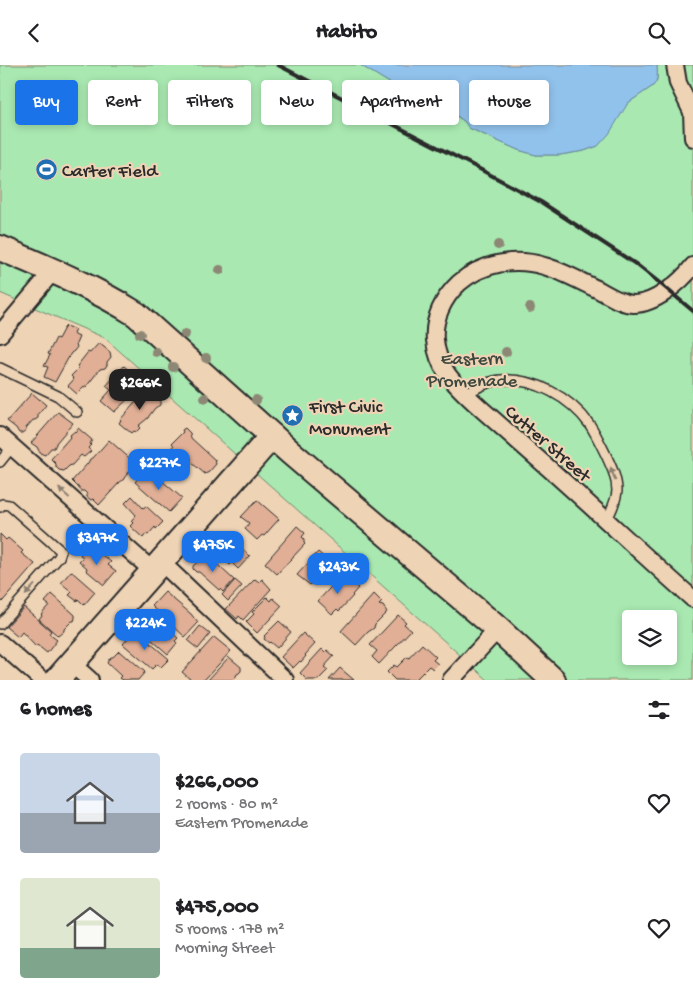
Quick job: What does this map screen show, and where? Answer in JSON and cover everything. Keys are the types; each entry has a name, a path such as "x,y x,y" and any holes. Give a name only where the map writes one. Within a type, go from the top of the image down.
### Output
{"street":[{"path":"675,65 678,83 693,107 693,138"},
{"path":"0,248 77,281 136,314 272,436 498,629 553,680"},
{"name":"Cutter Street","path":"692,270 658,296 646,302 634,304 621,301 555,269 535,263 506,263 490,266 476,272 460,283 446,298 439,313 435,331 436,349 440,362 448,375 466,394 693,599"},
{"path":"0,334 52,271"},
{"path":"0,436 157,567 285,680"},
{"path":"90,680 64,672 272,436"},
{"path":"451,680 498,629"},
{"path":"0,643 42,680"}],"lane":[{"path":"0,368 58,396 77,412"},
{"path":"466,394 494,381 519,381 550,390 575,408 590,424 598,438 615,479 617,488 616,499 607,520"},
{"path":"0,462 12,447"},
{"path":"0,624 60,557 61,551 9,505 1,506"}],"green space":[{"name":"Eastern Promenade","path":"0,65 360,65 385,80 342,80 342,125 459,125 459,118 469,128 518,150 536,155 560,155 584,151 598,146 628,103 653,86 657,80 657,65 693,65 693,680 488,680 105,338 0,293"}],"water":[{"path":"360,65 657,65 657,76 653,86 628,103 609,134 598,146 584,151 560,155 536,155 518,150 469,128 459,118 459,80 385,80"}],"building":[{"path":"66,326 75,330 73,334 79,337 76,344 77,347 71,353 55,382 44,377 48,367 44,366 56,338 58,339"},
{"path":"99,343 110,352 111,357 105,368 100,369 86,387 77,394 68,386 74,379 71,376 79,368 77,366 88,352 90,353"},
{"path":"124,366 137,377 126,390 127,392 124,397 128,399 114,412 101,401 111,390 106,386"},
{"path":"148,388 160,399 160,405 138,426 140,428 136,432 133,431 131,433 119,423 120,420"},
{"path":"32,393 46,405 38,415 38,418 33,420 26,430 19,433 7,421"},
{"path":"58,412 73,423 54,448 51,448 45,455 40,453 37,447 31,443"},
{"path":"78,428 92,440 88,448 91,451 84,457 81,455 64,471 59,470 51,459"},
{"path":"185,428 190,433 191,438 215,460 216,464 205,474 186,458 177,467 164,458 174,446 172,443"},
{"path":"109,440 136,464 99,505 93,499 91,500 87,497 87,494 81,491 72,481"},
{"path":"153,473 182,498 169,512 135,482 142,474 147,478"},
{"path":"132,496 143,508 146,506 163,522 143,538 130,526 133,523 131,521 136,515 125,503"},
{"path":"257,500 279,519 264,536 262,535 257,540 245,529 249,523 241,517"},
{"path":"297,526 305,533 302,537 305,544 277,574 265,563"},
{"path":"225,533 250,556 238,569 217,554 220,552 213,546"},
{"path":"0,534 6,540 8,538 23,551 21,553 35,564 2,602 0,600"},
{"path":"87,547 96,555 98,552 111,562 108,565 116,571 104,585 86,570 87,568 79,561 83,557 80,555"},
{"path":"318,552 333,565 323,579 321,578 315,585 312,583 310,585 297,575"},
{"path":"206,554 234,580 223,592 193,569 193,566"},
{"path":"71,571 95,592 84,605 78,599 77,601 69,595 72,592 61,583"},
{"path":"341,574 344,574 358,588 339,611 337,609 332,614 318,601"},
{"path":"255,579 259,582 262,579 271,589 243,620 239,616 237,619 226,609"},
{"path":"235,580 242,586 228,601 222,595"},
{"path":"165,592 191,614 198,623 185,637 152,606"},
{"path":"52,594 75,615 74,621 58,636 39,619 49,605 45,602"},
{"path":"374,594 382,602 379,605 383,606 387,612 356,645 341,631"},
{"path":"267,597 271,601 273,598 282,606 257,633 246,622 254,614 252,612"},
{"path":"24,607 51,631 49,634 57,640 47,653 37,645 36,647 22,632 18,637 6,627"},
{"path":"151,614 178,638 175,641 177,643 168,654 136,626 142,619 145,621"},
{"path":"398,615 411,630 379,664 372,657 377,651 370,645"},
{"path":"279,621 291,632 277,648 264,639 264,636"},
{"path":"200,626 210,634 198,649 188,641"},
{"path":"135,630 169,659 161,667 157,664 152,669 123,644"},
{"path":"303,633 315,644 301,662 293,668 281,657"},
{"path":"214,637 231,651 204,680 191,680 182,672"},
{"path":"422,644 436,657 433,660 438,664 433,669 429,666 415,680 395,680 387,672 394,665 397,667 407,657 409,658"},
{"path":"322,649 325,652 327,650 334,656 324,667 328,670 318,680 307,680 300,673"},
{"path":"119,651 145,672 138,680 122,680 119,678 121,676 107,663"},
{"path":"229,657 241,667 241,671 235,678 233,680 208,680"},
{"path":"340,668 354,680 329,680"}],"railway":[{"path":"278,65 541,202 637,265 693,311"}],"place":[{"name":"Carter Field","path":"46,169"},
{"name":"First Civic Monument","path":"293,416"}]}
